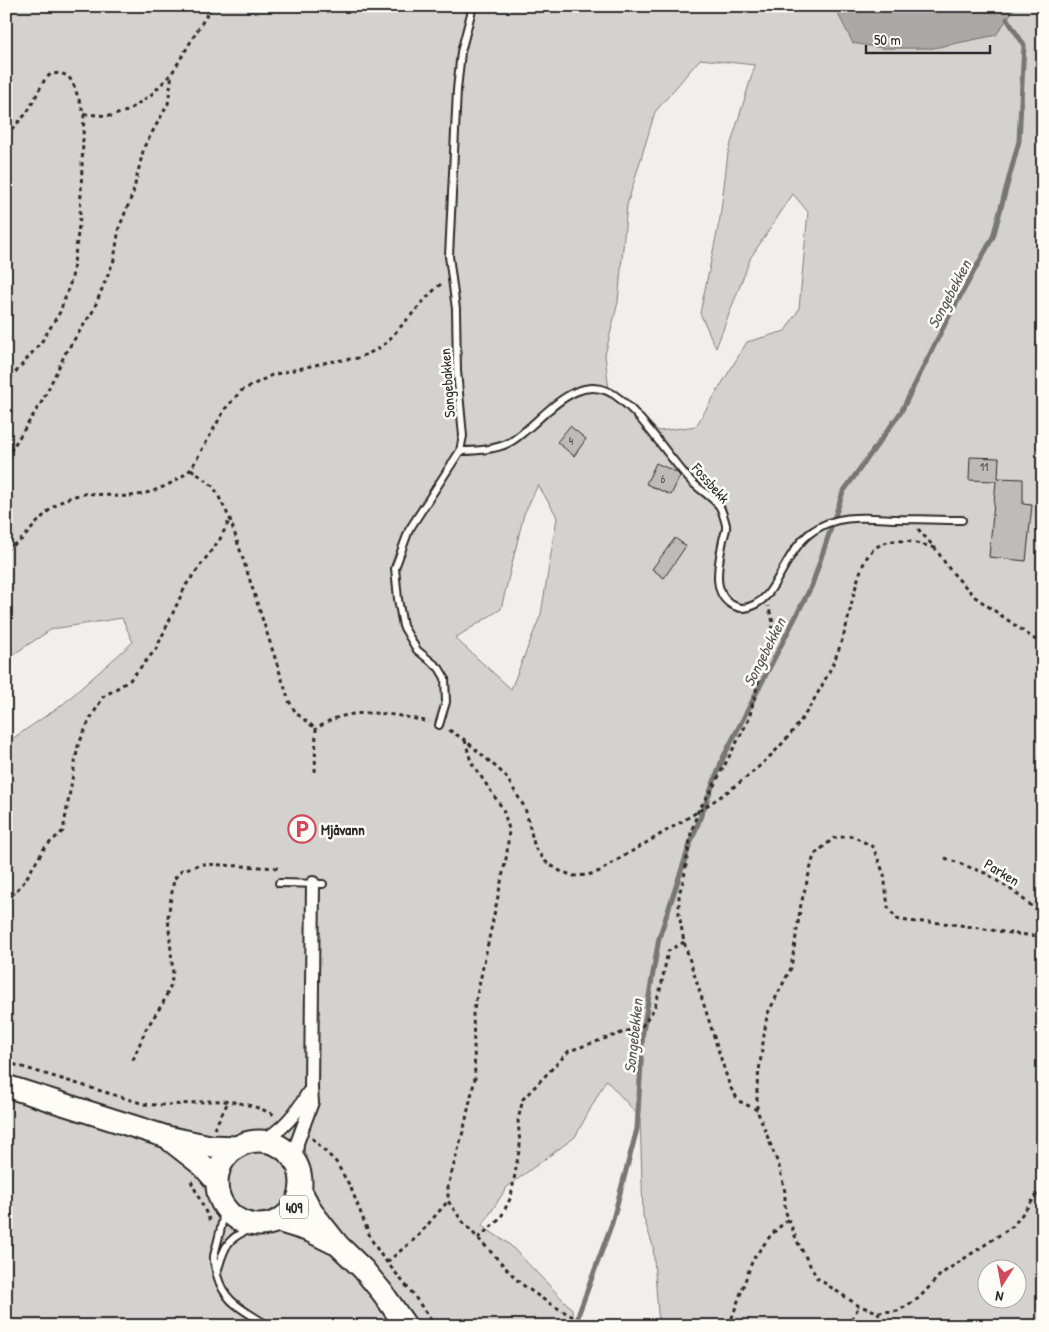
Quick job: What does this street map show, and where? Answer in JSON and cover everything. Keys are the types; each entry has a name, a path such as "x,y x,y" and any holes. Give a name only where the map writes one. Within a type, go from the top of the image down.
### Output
{"main road":[{"path":"6,1086 167,1137 210,1146 237,1147"},
{"path":"167,1137 203,1166 217,1182"},
{"path":"258,1225 239,1220 224,1207 217,1182 220,1166 224,1159 237,1147 253,1141 262,1141 281,1147 296,1162"},
{"name":"409","path":"258,1225 278,1221 293,1208 301,1191 301,1176 296,1162"},
{"name":"409","path":"301,1191 312,1212 338,1245 368,1275 406,1326"},
{"name":"409","path":"278,1221 310,1231 338,1245"}],"street":[{"path":"296,1162 297,1143 312,1102 318,884"},
{"path":"262,1141 280,1130 299,1110 311,1089"}],"lane":[{"name":"Songebakken","path":"439,725 446,702 445,678 439,668 417,650 403,626 395,568 409,530 460,451 463,436 457,371 456,309 449,256 457,90 461,52 473,6"},
{"name":"Fossbekk","path":"460,451 498,447 511,441 576,390 590,388 608,391 620,398 692,482 720,507 726,526 719,563 718,583 721,593 726,600 736,607 742,608 750,607 766,596 794,552 811,532 821,525 835,520 856,518 962,520"},
{"path":"279,883 318,884"},
{"path":"224,1207 222,1230 214,1258 217,1274 224,1293 240,1308 268,1326"},
{"path":"217,1274 223,1251 230,1241 239,1234 258,1225"}],"path":[{"path":"84,114 111,116 127,111 152,94 172,73 212,6"},
{"path":"6,458 43,400 66,352 93,311 114,260 119,228 132,193 144,146 168,104 172,73"},
{"path":"6,135 27,113 44,79 51,74 68,76 73,83 84,114 80,218 72,278 60,312 42,340 6,384"},
{"path":"6,550 21,539 47,511 75,496 96,493 128,496 151,491 183,476 191,469 225,408 241,391 272,375 328,362 358,358 376,350 386,343 430,294 451,275"},
{"path":"191,469 214,487 230,519 289,701 296,713 316,729"},
{"path":"6,902 24,882 45,847 63,830 78,746 89,721 103,698 130,680 156,649 186,585 220,539 230,519"},
{"path":"316,729 334,718 354,714 406,716 439,725 465,740 505,775 525,808 535,848 546,862 560,871 574,876 588,875 600,871 728,791 761,767 791,733 812,705 830,671 844,634 862,566 874,548 897,540 936,548 950,570 975,598 1043,645"},
{"path":"757,1110 739,1100 730,1087 684,942 679,914 680,894 691,833 698,811 712,791 749,719 773,622 766,596"},
{"path":"315,772 316,729"},
{"path":"465,740 471,762 503,809 509,829 507,854 473,1014 475,1078 448,1186 448,1201 462,1221 520,1283 573,1317 599,1326"},
{"path":"1043,936 1007,933 941,922 908,922 896,919 888,907 884,874 873,847 853,836 834,838 814,855 801,904 791,968 767,1015 757,1084 757,1110 779,1166 785,1192 785,1210 797,1241 817,1278 859,1306 878,1312 898,1310 919,1298 941,1274 1012,1226 1043,1187"},
{"name":"Parken","path":"945,858 985,873 1013,891 1043,915"},
{"path":"133,1060 146,1029 163,1003 173,974 168,917 174,879 182,870 202,864 279,868"},
{"path":"478,1238 500,1218 511,1197 520,1145 518,1120 523,1099 569,1051 642,1026 654,1010 661,987 668,951 684,942"},
{"path":"387,1262 417,1237 448,1201"},
{"path":"729,1326 753,1260 771,1234 788,1219"},
{"path":"848,1326 859,1306"},
{"path":"878,1312 882,1326"}],"shaded area":[{"path":"6,6 834,6 853,43 882,48 933,48 996,35 1016,6 1043,6 1043,1326 659,1326 653,1246 643,1216 640,1117 606,1080 575,1137 507,1187 482,1226 509,1244 572,1309 574,1326 6,1326 6,743 62,705 133,642 122,618 52,629 6,659","holes":["700,59 755,65 728,153 720,218 700,313 716,348 751,257 793,194 808,212 799,309 785,331 747,342 696,426 659,431 609,391 605,355 618,302 627,205 655,112","538,485 557,518 541,614 511,689 455,638 501,609 524,514"]},
{"path":"834,6 1016,6 996,35 933,48 882,48 853,43"}],"building":[{"path":"570,426 586,439 574,456 557,442"},
{"path":"970,457 999,458 998,478 1023,479 1023,504 1032,505 1026,561 989,557 996,481 969,480"},
{"path":"656,463 676,472 680,476 671,495 646,484"},
{"path":"675,538 686,546 664,578 652,569"}],"waterway":[{"name":"Songebekken","path":"576,1326 612,1223 637,1129 643,1031 659,938 689,847 723,758 812,585 843,492 901,412 946,322 993,237 1019,141 1024,45 1007,19"}],"place":[{"name":"Mjåvann","path":"302,829"}]}
